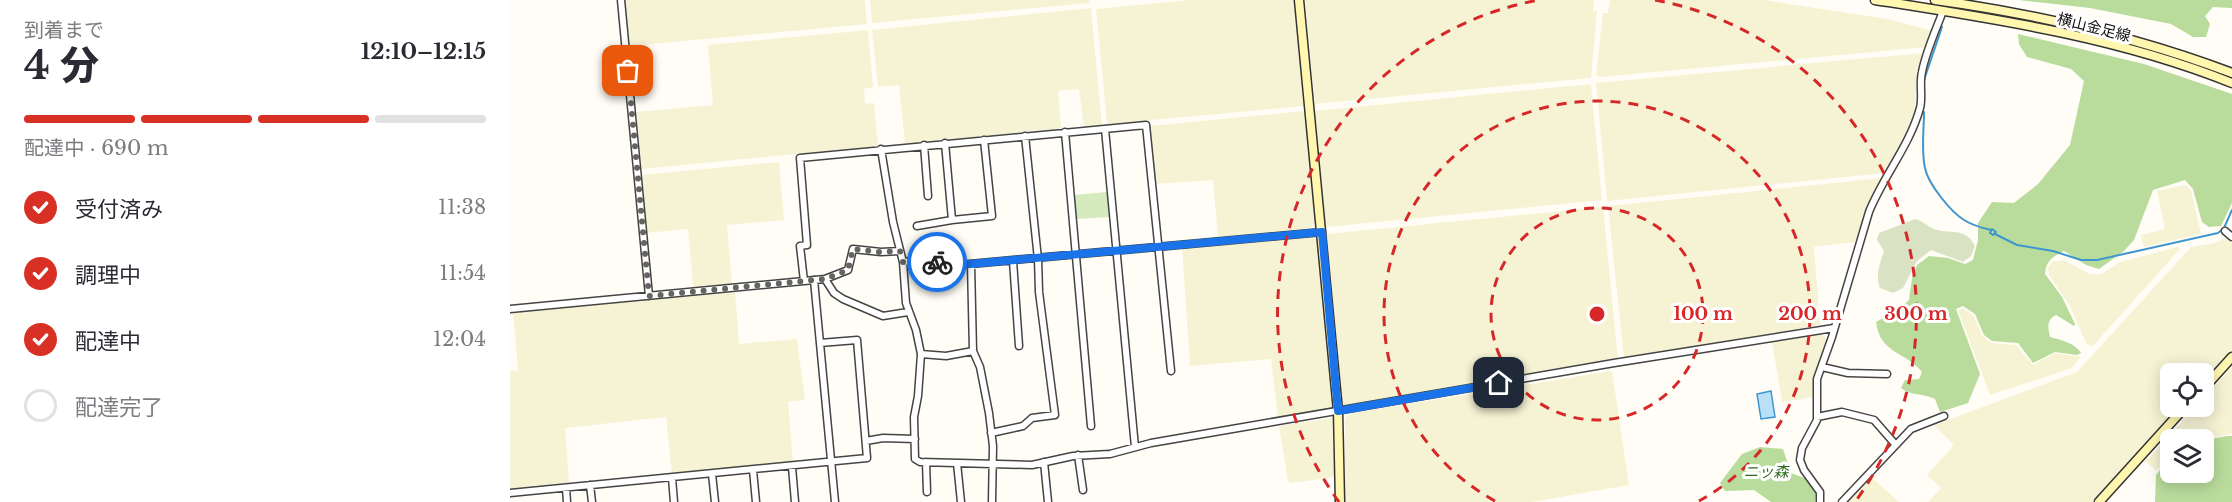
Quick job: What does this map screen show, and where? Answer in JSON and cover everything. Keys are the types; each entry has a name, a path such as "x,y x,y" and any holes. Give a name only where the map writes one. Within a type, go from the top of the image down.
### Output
{"street":[{"path":"621,0 649,296"},
{"path":"1299,0 1338,411 1340,502"},
{"name":"横山金足線","path":"1875,0 1943,10 2080,36 2143,53 2232,83"},
{"name":"横山金足線","path":"1935,0 2082,27 2232,73"},
{"path":"1820,502 1820,492 1804,470 1800,460 1802,448 1817,420 1817,379 1869,212 1900,153 1920,107 1919,86 1922,69 1943,10"},
{"path":"804,281 800,246 807,244 800,158 1146,125 1171,370"},
{"path":"1105,129 1135,447"},
{"path":"1065,132 1091,426"},
{"path":"991,433 1023,426 1032,418 1055,415 1039,292 1038,259 1025,136"},
{"path":"917,226 992,216 984,140"},
{"path":"945,143 952,220"},
{"path":"924,145 928,196"},
{"path":"881,149 903,262 908,312 916,330 921,354 914,417 915,459 920,462 1032,465 1078,455 1110,454 1135,447 1338,411 1834,327"},
{"path":"2226,231 2232,237"},
{"path":"903,262 930,259 948,266 1322,232"},
{"path":"510,309 825,279 848,270 853,249 880,252 900,251"},
{"path":"1013,261 1019,346"},
{"path":"971,264 973,351 980,367 991,433 992,502"},
{"path":"825,279 838,296 883,316 908,312"},
{"path":"814,280 835,502"},
{"path":"510,493 867,458 857,340 820,343"},
{"path":"921,354 946,356 973,351"},
{"path":"2214,377 2232,357"},
{"path":"1821,367 1848,373 1887,374"},
{"path":"1817,417 1842,412 1874,420 1895,444"},
{"path":"1842,502 1911,429 1944,416"},
{"path":"2099,502 2176,417"},
{"path":"866,441 883,438 915,439"},
{"path":"1078,455 1083,490"},
{"path":"926,462 927,492"},
{"path":"1044,462 1048,502"},
{"path":"957,463 961,502"},
{"path":"792,467 795,502"},
{"path":"753,470 756,502"},
{"path":"712,474 715,502"},
{"path":"672,478 674,502"},
{"path":"590,486 592,502"},
{"path":"566,488 567,502"}],"shaded area":[{"path":"625,0 865,0 867,24 629,46"},
{"path":"870,0 1090,0 1090,3 872,23"},
{"path":"1190,0 1294,0 1304,106 1107,124 1096,9"},
{"path":"1305,0 1594,0 1593,11 1597,11 1591,78 1315,104"},
{"path":"1610,0 1764,0 1887,19 1933,31 1927,47 1600,77 1596,75 1603,13 1608,13"},
{"path":"1091,8 1102,125 1084,127 1079,89 1058,91 1061,128 905,144 899,85 878,87 872,30"},
{"path":"868,30 873,87 864,89 865,104 874,103 878,146 642,169 636,112 713,105 708,45"},
{"path":"1924,53 1917,70 1915,112 1885,173 1607,201 1596,83"},
{"path":"1591,84 1602,200 1326,227 1315,111"},
{"path":"1305,111 1316,221 1310,228 1218,237 1213,180 1155,184 1149,126"},
{"path":"779,162 784,220 727,225 732,284 693,287 688,229 646,233 640,175"},
{"path":"1882,178 1855,242 1814,247 1820,325 1624,359 1608,206"},
{"path":"2185,185 2191,190 2201,234 2144,247 2141,235 2165,229 2157,191"},
{"path":"1603,207 1618,360 1343,404 1327,234"},
{"path":"1311,236 1318,240 1332,408 1278,418 1271,359 1190,366 1182,248"},
{"path":"2226,238 2232,243 2232,353 2214,372 2214,363 2160,363 2160,417 2173,417 2093,502 1928,502 1941,488 1927,475 1954,445 1934,425 2077,372 2191,247 2215,243"},
{"path":"2178,247 2180,249 2092,347 2086,343 2070,306 2049,275 2048,268 2052,262 2064,260 2090,274 2101,274 2120,262"},
{"path":"735,291 739,344 797,339 805,400 788,402 793,463 672,475 666,417 565,428 569,483 510,489 510,371 518,370 513,312"},
{"path":"1963,308 1974,316 1982,336 1991,343 2016,345 2033,365 2055,353 2081,357 2072,368 1990,395 1958,310"},
{"path":"1821,334 1827,339 1815,380 1814,397 1782,402 1772,342"},
{"path":"2232,367 2232,434 2214,437 2214,429 2176,429 2187,417 2214,417 2214,387"},
{"path":"1612,371 1629,485 1532,502 1345,502 1345,418 1352,413"},
{"path":"1332,418 1334,477 1291,483 1288,481 1279,426"},
{"path":"2160,446 2160,466 2156,471 2146,461"},
{"path":"1869,475 1899,502 1845,502"}],"green space":[{"path":"2018,0 2232,0 2232,8 2213,7 2205,16 2210,24 2206,37 2193,37 2171,24 2090,8"},
{"path":"2018,34 2144,64 2232,94 2232,203 2221,226 2209,227 2202,222 2193,189 2185,180 2153,190 2134,240 2124,251 2099,269 2086,265 2064,251 2050,260 2045,274 2062,297 2075,324 2074,326 2056,315 2049,322 2050,337 2075,347 2081,353 2077,355 2055,352 2033,363 2018,343 1992,341 1984,335 1975,314 1963,306 1956,309 1980,374 1968,403 1940,412 1935,399 1901,388 1905,380 1919,379 1922,372 1882,340 1876,322 1909,300 1912,278 1917,265 1929,256 1948,258 1965,264 1973,260 1978,240 1978,223 1992,202 2014,203 2038,184 2070,145 2084,81 2071,69 2027,57 2019,44"},
{"path":"1107,192 1110,217 1076,219 1074,195"},
{"path":"1915,219 1938,230 1966,235 1975,246 1971,256 1963,262 1931,250 1917,261 1903,288 1893,293 1880,288 1878,274 1884,251 1877,240 1879,233"},
{"path":"2232,436 2232,502 2155,502 2156,475 2160,470 2160,483 2214,483 2214,438"},
{"name":"ニッ森","path":"1760,447 1783,449 1791,473 1807,479 1816,493 1815,502 1771,502 1754,490 1725,491 1720,483 1742,454"}],"water":[{"path":"1771,391 1775,417 1761,419 1757,394"}],"waterway":[{"path":"1924,94 1924,80 1942,27"},
{"path":"1924,112 1924,161 1931,182 1941,197 1959,216 1974,225 1991,230"},
{"path":"1995,234 2017,245 2053,251 2081,260 2097,260 2218,233 2224,228 2232,210"},
{"path":"1992,229 1996,232 1993,235 1990,233 1992,229"}],"way so far":[{"path":"628,71 649,296 825,279 848,270 853,249 880,252 900,251 903,262 930,259 937,262"}],"route":[{"path":"937,262 948,266 1038,259 1322,232 1338,411 1499,383"}]}
